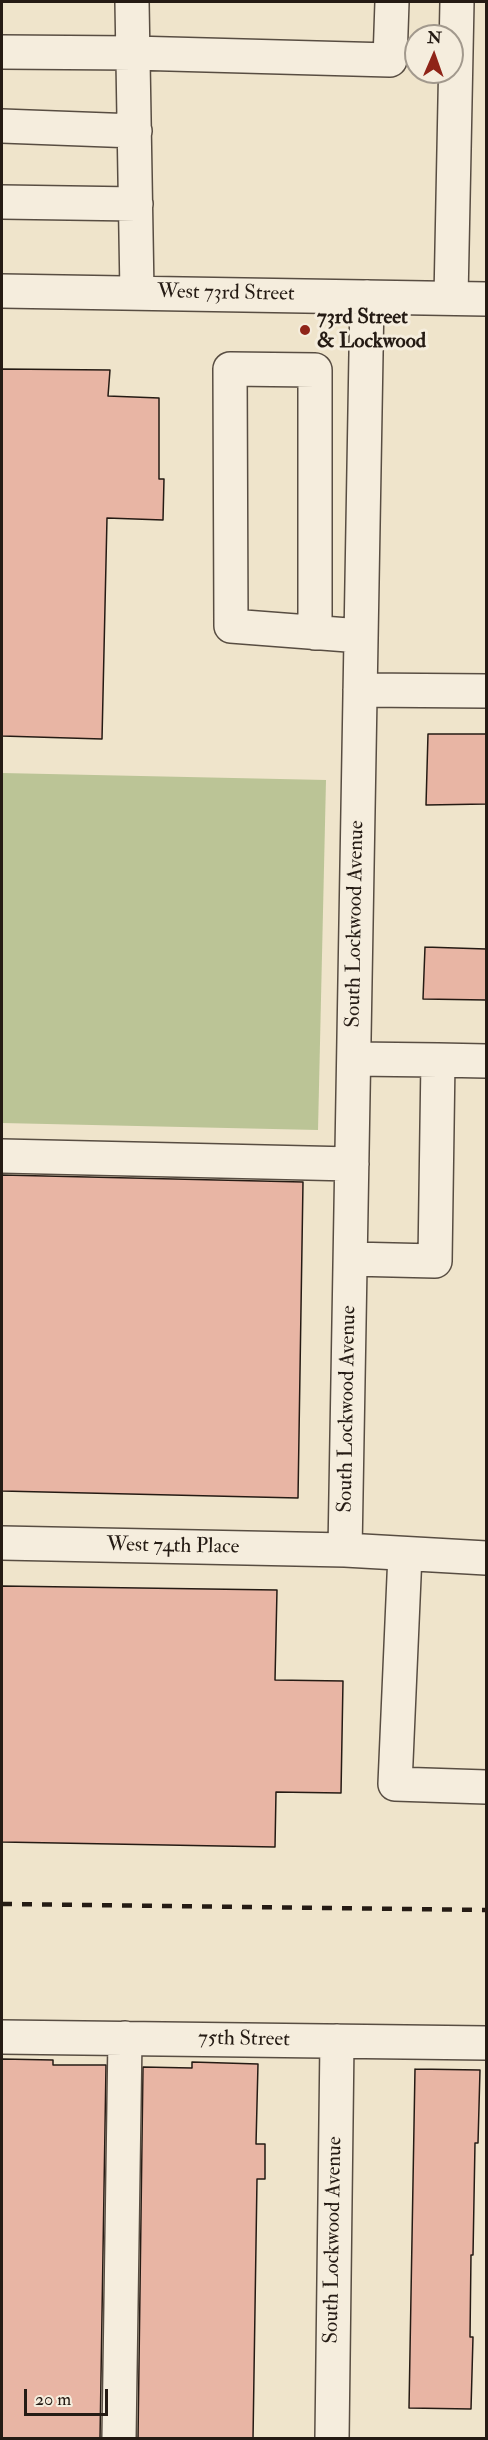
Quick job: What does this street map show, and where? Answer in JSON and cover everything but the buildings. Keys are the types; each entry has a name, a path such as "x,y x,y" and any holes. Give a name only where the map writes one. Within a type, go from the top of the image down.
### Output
{"street":[{"path":"132,2 137,293"},
{"path":"2,52 390,60 392,2"},
{"path":"451,298 457,2"},
{"path":"2,126 135,131"},
{"path":"2,202 136,204"},
{"name":"West 73rd Street","path":"2,291 486,299"},
{"name":"South Lockwood Avenue","path":"345,1550 367,297"},
{"path":"315,633 315,370 230,369 231,626 315,633 361,636"},
{"path":"360,690 486,692"},
{"path":"354,1059 486,1061"},
{"path":"351,1259 435,1260 438,1060"},
{"path":"2,1156 352,1164"},
{"name":"West 74th Place","path":"2,1543 345,1550 486,1558"},
{"path":"405,1554 396,1784 486,1787"},
{"name":"75th Street","path":"2,2037 486,2043"},
{"path":"119,2439 125,2038"},
{"name":"South Lockwood Avenue","path":"332,2439 337,2041"}],"green space":[{"path":"2,773 326,780 318,1130 2,1123"}],"railway":[{"path":"2,1904 486,1910"}],"place":[{"name":"73rd Street & Lockwood","path":"305,330"}]}
